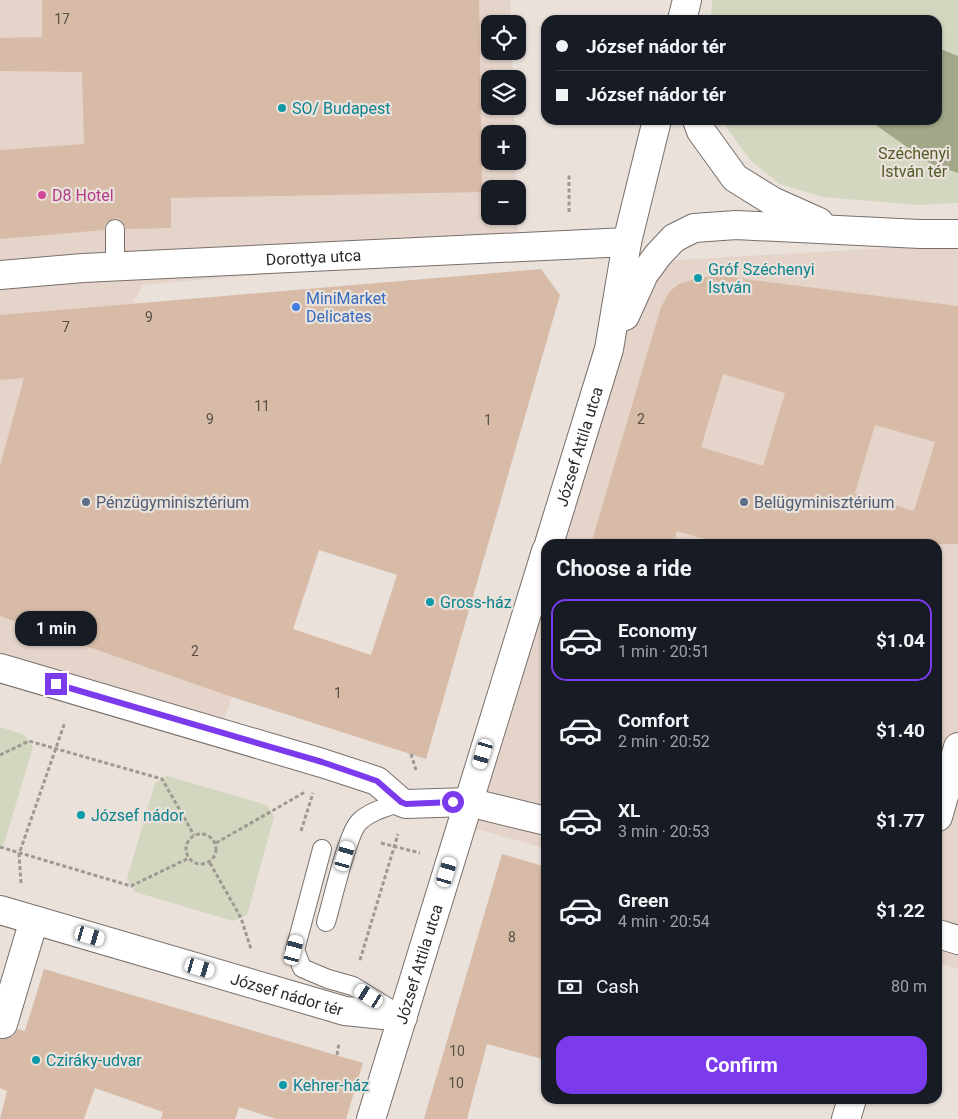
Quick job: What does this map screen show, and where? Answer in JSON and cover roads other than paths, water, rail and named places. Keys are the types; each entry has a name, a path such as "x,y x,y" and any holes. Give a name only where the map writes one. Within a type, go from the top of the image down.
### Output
{"street":[{"path":"672,0 672,15"},
{"path":"683,15 687,0"},
{"path":"609,349 627,242 656,125"},
{"path":"699,125 701,131 736,178 772,201 834,229"},
{"path":"609,349 644,274 674,238 694,228 736,224 920,234 958,234"},
{"name":"Dorottya utca","path":"0,275 83,268 627,242"},
{"name":"József Attila utca","path":"551,539 609,349"},
{"name":"József Attila utca","path":"371,1119 541,567"},
{"path":"0,668 322,762 377,781 400,814 406,804 468,802 541,820"},
{"path":"942,803 958,747"},
{"name":"József nádor tér","path":"0,910 345,1011 402,1017"},
{"path":"3,1024 34,920"},
{"path":"942,935 958,940"},
{"path":"846,1119 850,1104"}],"lane":[{"path":"115,229 115,267"},
{"path":"326,922 350,839 358,822 377,810 400,814"},
{"path":"322,850 294,950 302,968 328,979 353,986 402,1017"}],"place":[{"name":"SO/ Budapest","path":"282,108"},
{"name":"D8 Hotel","path":"42,195"},
{"name":"Gróf Széchenyi István","path":"698,278"},
{"name":"MiniMarket Delicates","path":"296,307"},
{"name":"Pénzügyminisztérium","path":"86,502"},
{"name":"Belügyminisztérium","path":"744,502"},
{"name":"Gross-ház","path":"430,602"},
{"name":"József nádor","path":"81,815"},
{"name":"Cziráky-udvar","path":"36,1060"},
{"name":"Kehrer-ház","path":"283,1085"}],"park label":[{"name":"Széchenyi István tér","path":"914,162"}]}
